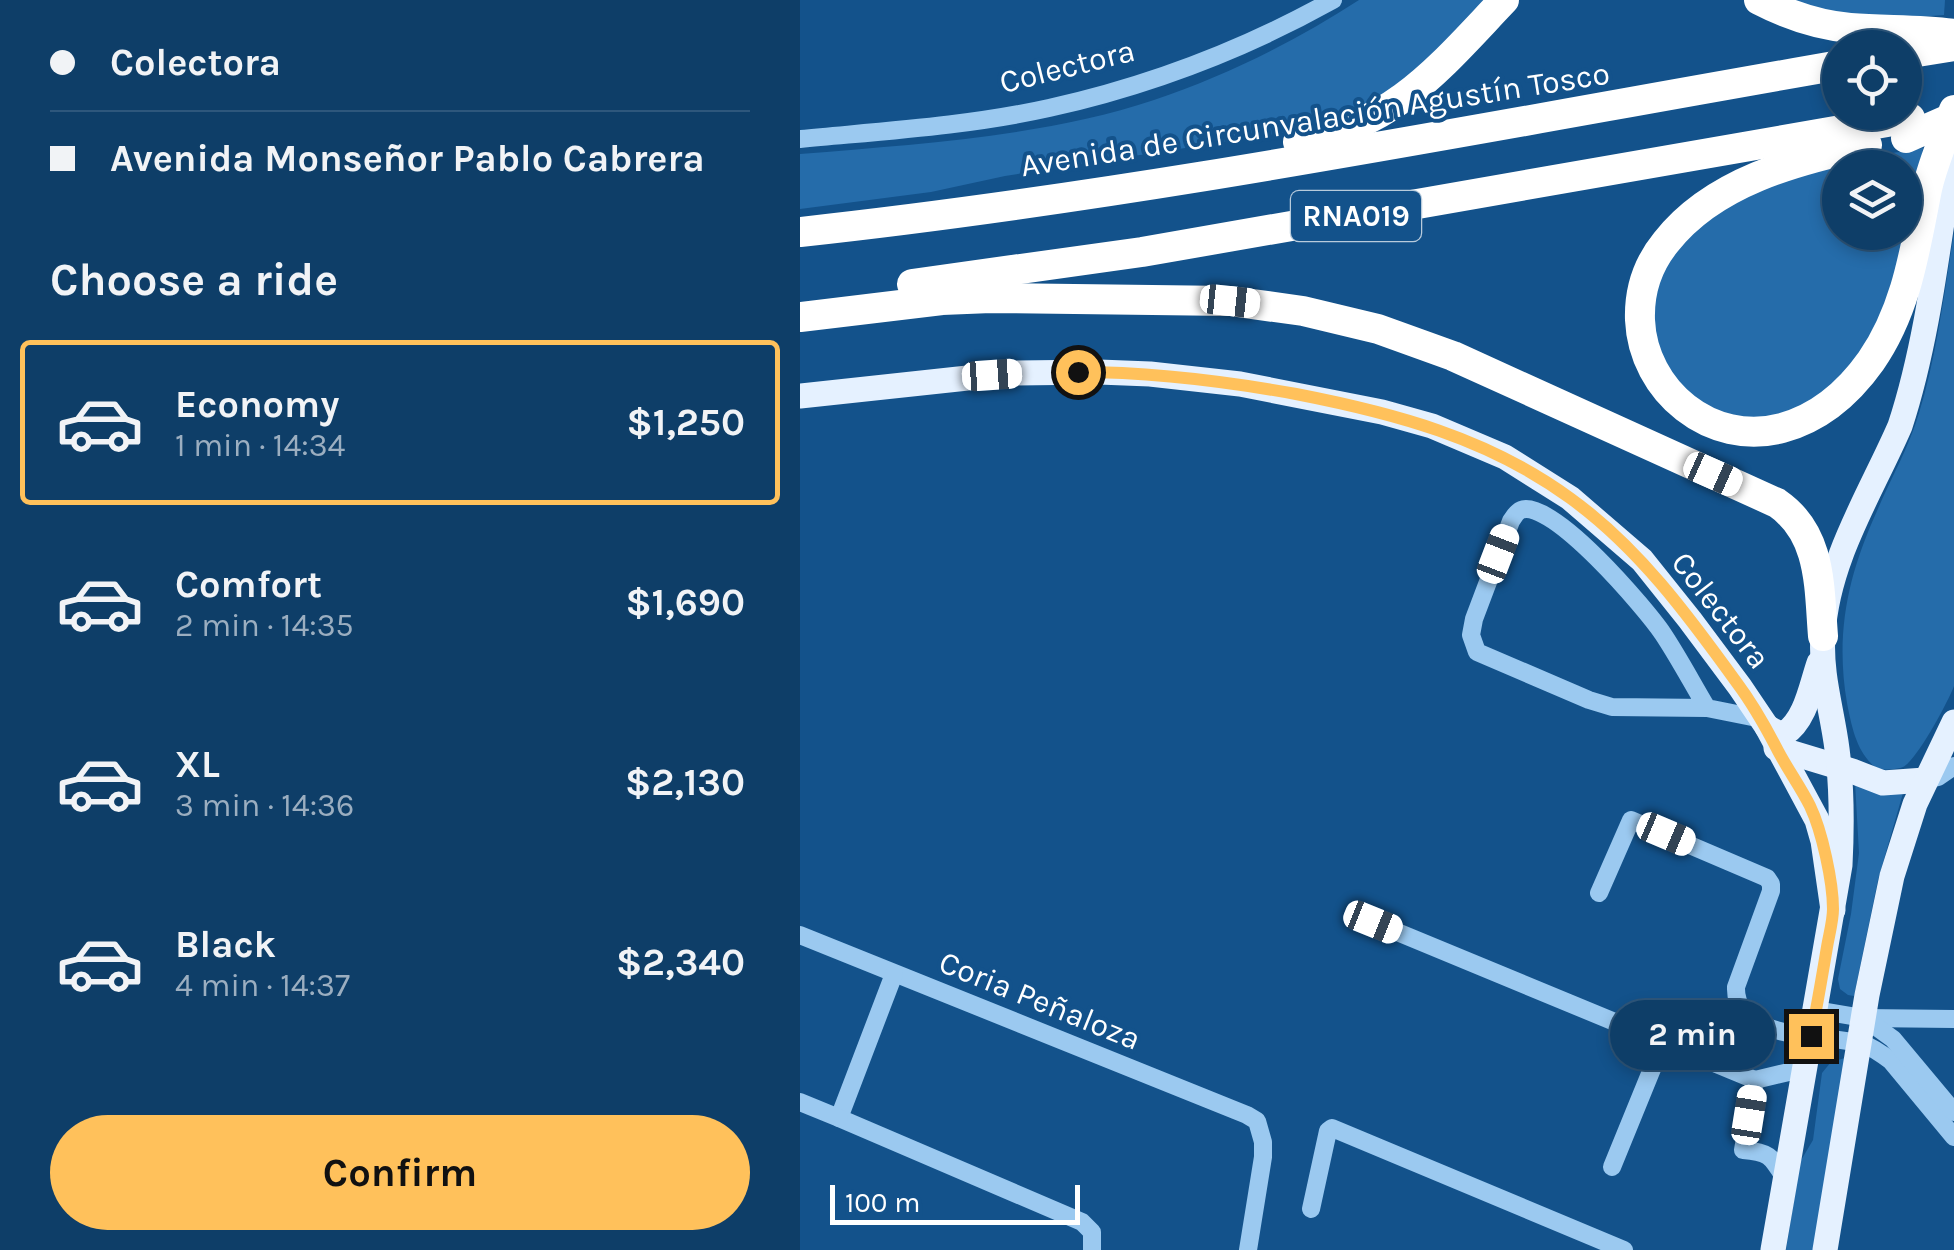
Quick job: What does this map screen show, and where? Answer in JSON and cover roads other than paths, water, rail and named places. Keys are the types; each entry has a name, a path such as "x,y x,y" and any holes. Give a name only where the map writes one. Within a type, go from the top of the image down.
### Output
{"highway":[{"path":"913,218 1067,178 1289,143 1346,130 1408,95 1504,0"},
{"path":"1759,0 1795,16 1871,30"},
{"path":"1922,43 1954,34"},
{"path":"1922,45 1954,46"},
{"name":"Avenida de Circunvalación Agustín Tosco","path":"800,232 1238,171 1822,68"},
{"path":"1902,130 1762,175 1707,204 1667,240 1645,280 1641,332 1656,376 1688,411 1741,432 1780,429 1831,404 1858,377 1880,348 1898,311 1914,260 1928,185 1954,112"},
{"name":"RNA019","path":"1922,123 1954,112"},
{"name":"RNA019","path":"800,297 1142,252 1895,130"},
{"path":"800,316 968,298 1153,298 1267,304 1378,328 1466,361 1777,503 1797,520 1808,539 1817,576 1822,644"}],"main road":[{"path":"1769,731 1784,734 1795,724 1806,703 1822,644 1828,596 1842,554 1907,406 1919,356 1954,142"},
{"name":"Colectora","path":"800,396 1014,373 1150,374 1284,392 1382,412 1432,426 1505,458 1592,515 1642,560 1769,731 1816,820 1833,910"},
{"path":"1772,1250 1833,910 1841,842 1839,767 1822,644"},
{"path":"1825,1250 1861,1031 1895,864 1925,780 1954,722"},
{"path":"1769,731 1839,767 1883,783 1925,780"}],"street":[{"name":"Colectora","path":"800,139 980,120 1108,93 1255,40 1333,0"},
{"path":"1707,708 1662,634 1605,565 1568,532 1535,510 1518,511 1474,619 1471,635 1477,652 1612,707 1707,708 1769,731"},
{"path":"1925,780 1954,766"},
{"path":"1598,893 1632,820 1767,878 1771,884 1736,987 1741,1010 1756,1022 1779,1032 1811,1036 1954,1019"},
{"path":"1373,922 1754,1080 1806,1068"},
{"name":"Coria Peñaloza","path":"800,935 1257,1120 1263,1157 1248,1250"},
{"path":"839,1118 894,974"},
{"path":"1816,1010 1861,1031 1892,1039 1954,1112"},
{"path":"1861,1031 1954,1138"},
{"path":"1612,1167 1663,1042"},
{"path":"1754,1080 1743,1150 1764,1152 1784,1177"},
{"path":"800,1102 1082,1222 1092,1232 1092,1250"},
{"path":"1311,1208 1328,1131 1332,1128 1624,1250"}]}
